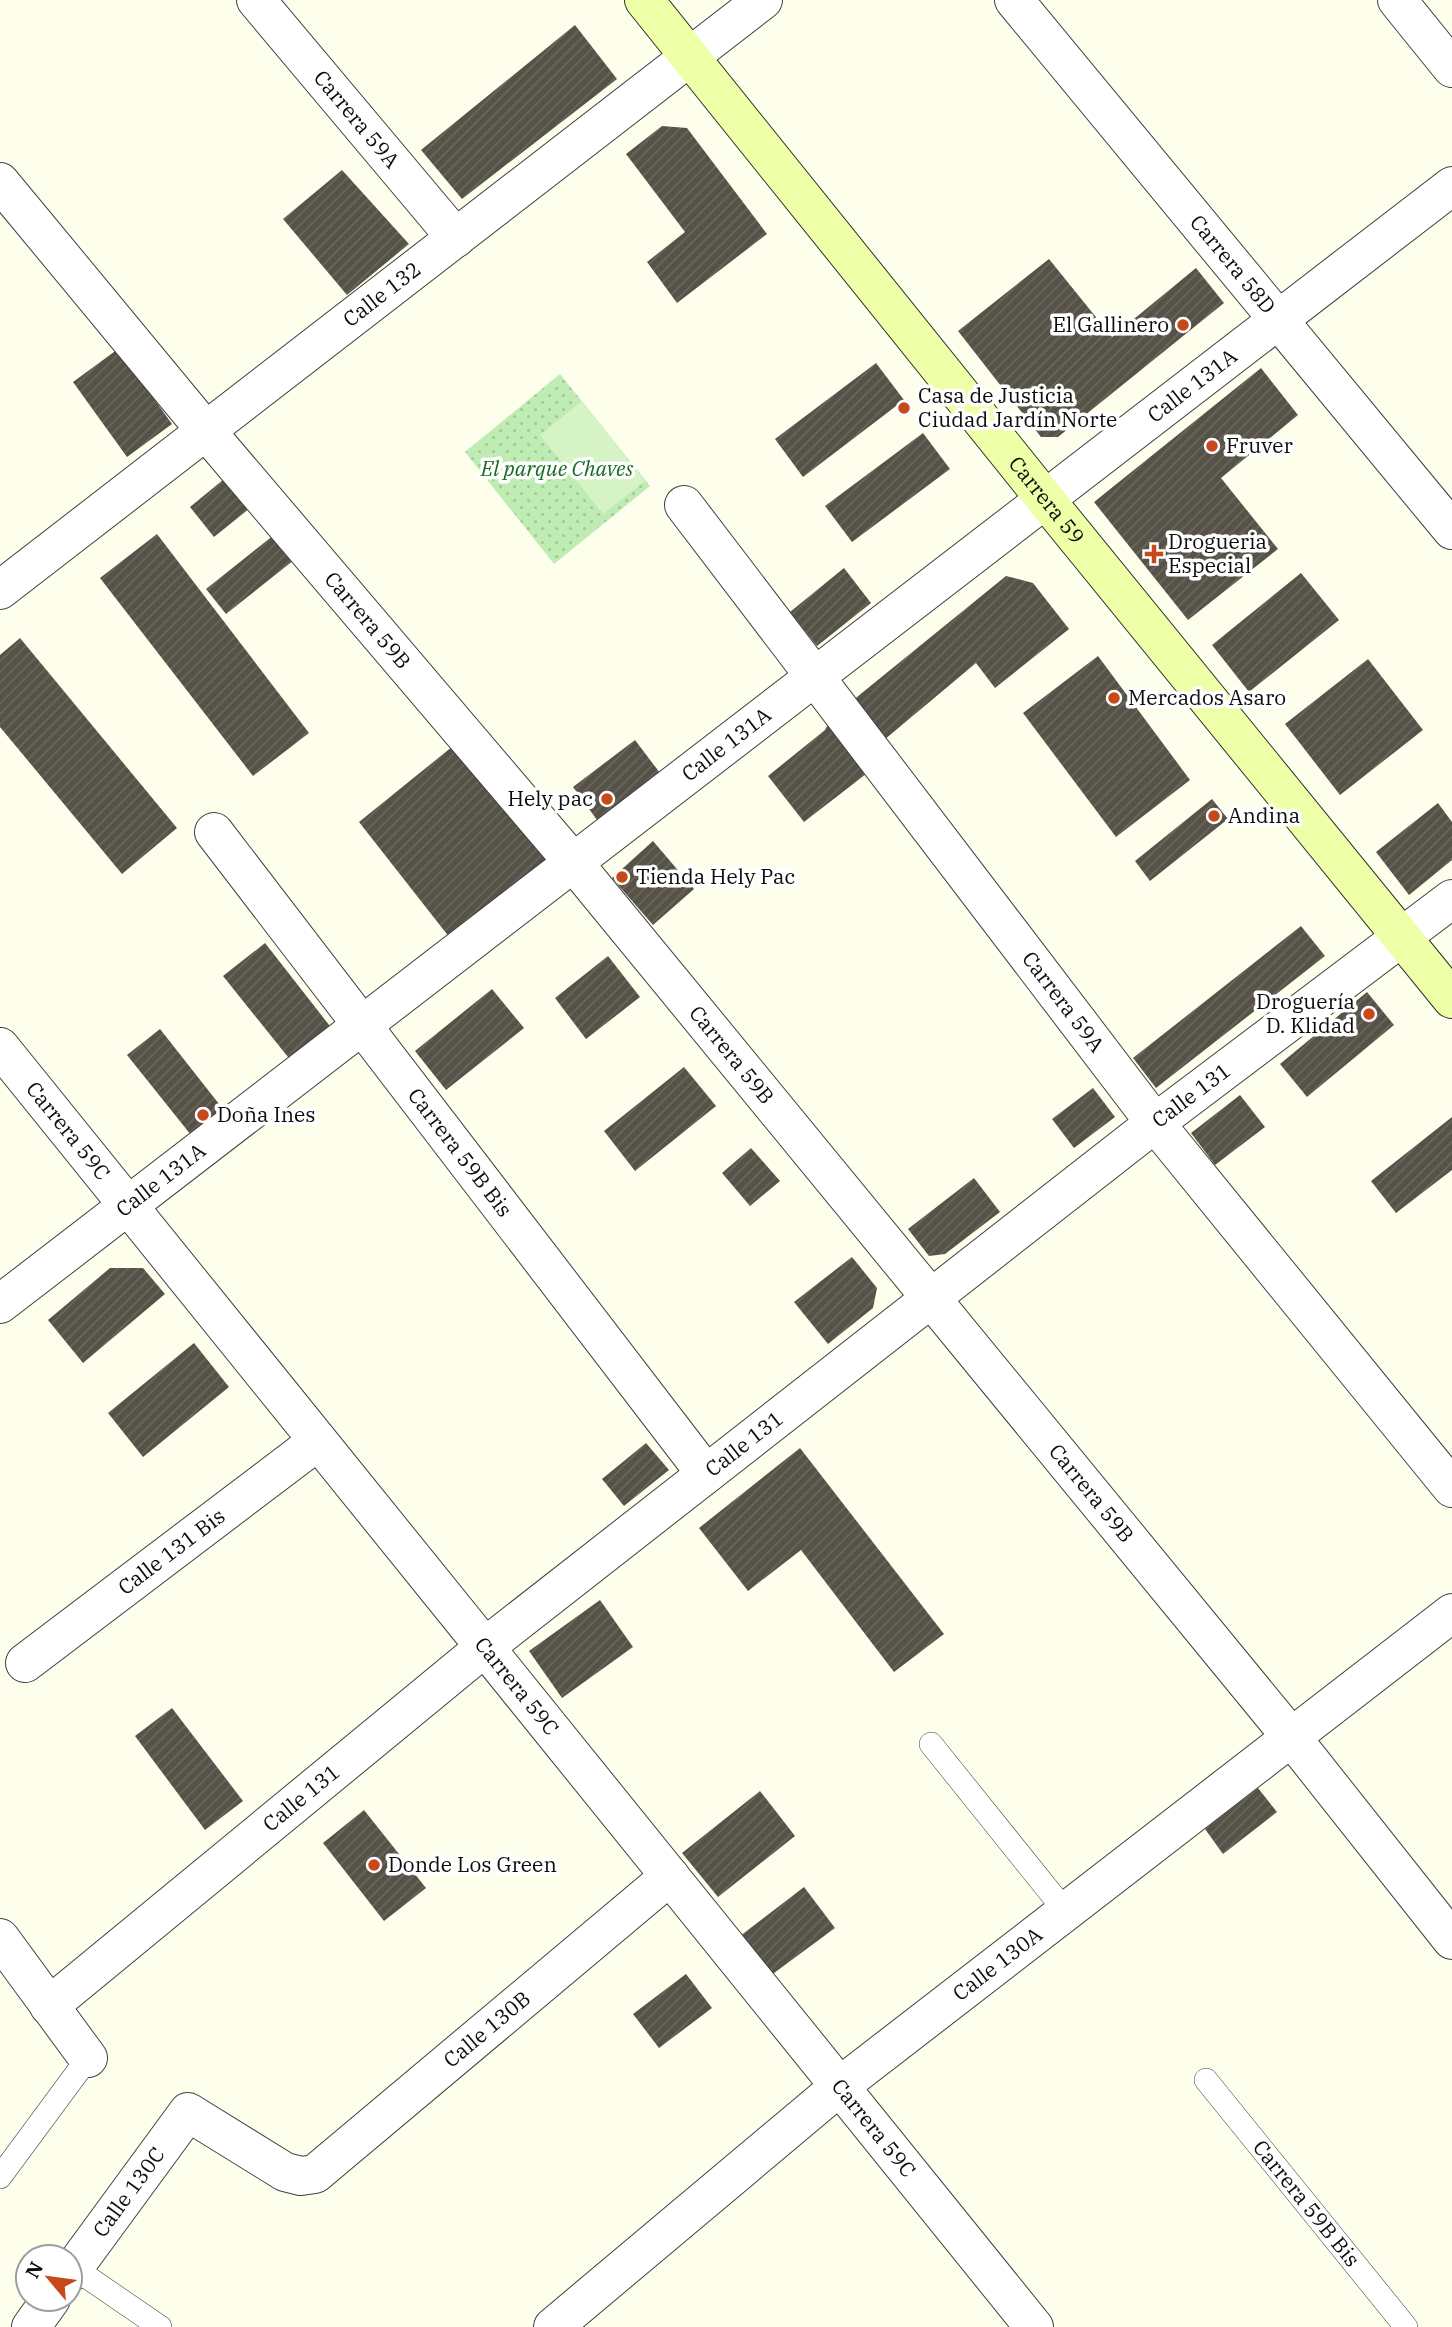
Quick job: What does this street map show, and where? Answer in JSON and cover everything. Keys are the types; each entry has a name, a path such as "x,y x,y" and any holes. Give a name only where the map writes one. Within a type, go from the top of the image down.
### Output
{"street":[{"name":"Carrera 59A","path":"256,0 456,238"},
{"name":"Carrera 59","path":"644,0 1452,999"},
{"name":"Calle 132","path":"0,590 763,0"},
{"name":"Carrera 58D","path":"1014,0 1452,530"},
{"path":"1397,0 1452,68"},
{"name":"Carrera 59B","path":"0,182 206,431 573,862 1292,1738 1452,1940"},
{"name":"Calle 131A","path":"0,1304 1452,186"},
{"name":"Carrera 59A","path":"684,505 1155,1123 1452,1488"},
{"name":"Carrera 59B Bis","path":"214,832 706,1475"},
{"name":"Calle 131","path":"50,2006 485,1647 1155,1123 1452,899"},
{"name":"Carrera 59C","path":"0,1047 1034,2327"},
{"name":"Calle 131 Bis","path":"25,1663 318,1441"},
{"name":"Calle 130A","path":"553,2327 840,2086 1452,1613"},
{"name":"Calle 130B","path":"188,2112 285,2172 300,2176 315,2174 670,1876"},
{"path":"2,1944 88,2058"},
{"name":"Calle 130C","path":"84,2255 188,2112"}],"lane":[{"path":"932,1744 1066,1912"},
{"path":"0,2177 88,2058"},
{"name":"Carrera 59B Bis","path":"1206,2080 1406,2327"},
{"path":"84,2279 160,2327"}],"green space":[{"name":"El parque Chaves","path":"560,374 650,486 554,564 465,452"},
{"path":"582,401 645,481 603,514 540,435"}],"building":[{"path":"575,25 617,79 462,199 421,150"},
{"path":"662,126 687,128 767,234 677,303 647,262 685,232 626,154"},
{"path":"342,170 409,244 347,295 283,219"},
{"path":"1049,259 1112,337 1196,268 1224,303 1058,437 1041,437 958,331"},
{"path":"118,349 172,424 127,457 73,382"},
{"path":"876,363 904,400 803,477 775,439"},
{"path":"1261,368 1298,415 1221,478 1278,549 1188,620 1094,502"},
{"path":"923,433 950,469 852,542 825,506"},
{"path":"235,470 260,500 214,537 190,507"},
{"path":"279,531 299,556 226,614 206,589"},
{"path":"157,534 309,733 253,776 100,578"},
{"path":"844,568 871,603 817,646 790,612"},
{"path":"1301,573 1339,620 1249,692 1212,645"},
{"path":"1006,576 1033,583 1069,629 995,688 976,663 884,740 852,701"},
{"path":"20,638 177,828 122,874 0,727 0,655"},
{"path":"1098,656 1190,780 1116,837 1023,713"},
{"path":"1368,659 1423,730 1340,795 1285,724"},
{"path":"828,724 866,774 804,822 768,776 825,730"},
{"path":"635,740 663,777 600,824 573,787"},
{"path":"458,742 556,866 457,947 359,822"},
{"path":"1212,799 1228,819 1150,881 1135,861"},
{"path":"1438,803 1452,822 1452,860 1409,895 1376,852"},
{"path":"653,841 694,889 653,925 612,878"},
{"path":"1301,926 1325,956 1156,1088 1133,1058"},
{"path":"265,943 333,1030 292,1062 223,976"},
{"path":"608,956 640,997 586,1039 555,998"},
{"path":"492,989 524,1028 446,1090 415,1051"},
{"path":"1367,992 1394,1025 1307,1097 1280,1064"},
{"path":"160,1029 223,1109 191,1135 127,1055"},
{"path":"684,1067 716,1106 635,1171 604,1131"},
{"path":"1093,1088 1115,1117 1074,1148 1052,1119"},
{"path":"1240,1095 1265,1127 1215,1165 1191,1133"},
{"path":"1452,1117 1452,1170 1396,1213 1371,1181"},
{"path":"751,1148 780,1181 750,1206 722,1173"},
{"path":"974,1178 1000,1212 945,1254 929,1256 908,1229"},
{"path":"852,1257 877,1288 873,1308 828,1344 794,1302"},
{"path":"110,1268 143,1268 165,1294 83,1363 48,1320"},
{"path":"194,1343 229,1387 143,1457 108,1413"},
{"path":"646,1443 669,1470 624,1506 602,1479"},
{"path":"800,1448 944,1634 894,1672 801,1550 748,1591 699,1528"},
{"path":"600,1600 633,1647 562,1698 529,1651"},
{"path":"172,1708 243,1801 205,1830 135,1736"},
{"path":"1258,1788 1277,1812 1223,1854 1205,1829"},
{"path":"760,1791 795,1836 718,1897 682,1853"},
{"name":"Donde Los Green","path":"364,1810 426,1888 384,1921 323,1843"},
{"path":"804,1887 835,1928 770,1976 740,1936"},
{"path":"686,1974 712,2008 659,2048 633,2014"}],"place":[{"name":"El Gallinero","path":"1183,325"},
{"name":"Casa de Justicia Ciudad Jardín Norte","path":"904,408"},
{"name":"Fruver","path":"1212,446"},
{"name":"Drogueria Especial","path":"1154,554"},
{"name":"Mercados Asaro","path":"1114,698"},
{"name":"Hely pac","path":"607,799"},
{"name":"Andina","path":"1214,816"},
{"name":"Tienda Hely Pac","path":"622,877"},
{"name":"Droguería D. Klidad","path":"1369,1014"},
{"name":"Doña Ines","path":"203,1115"},
{"name":"Donde Los Green","path":"374,1865"}]}
